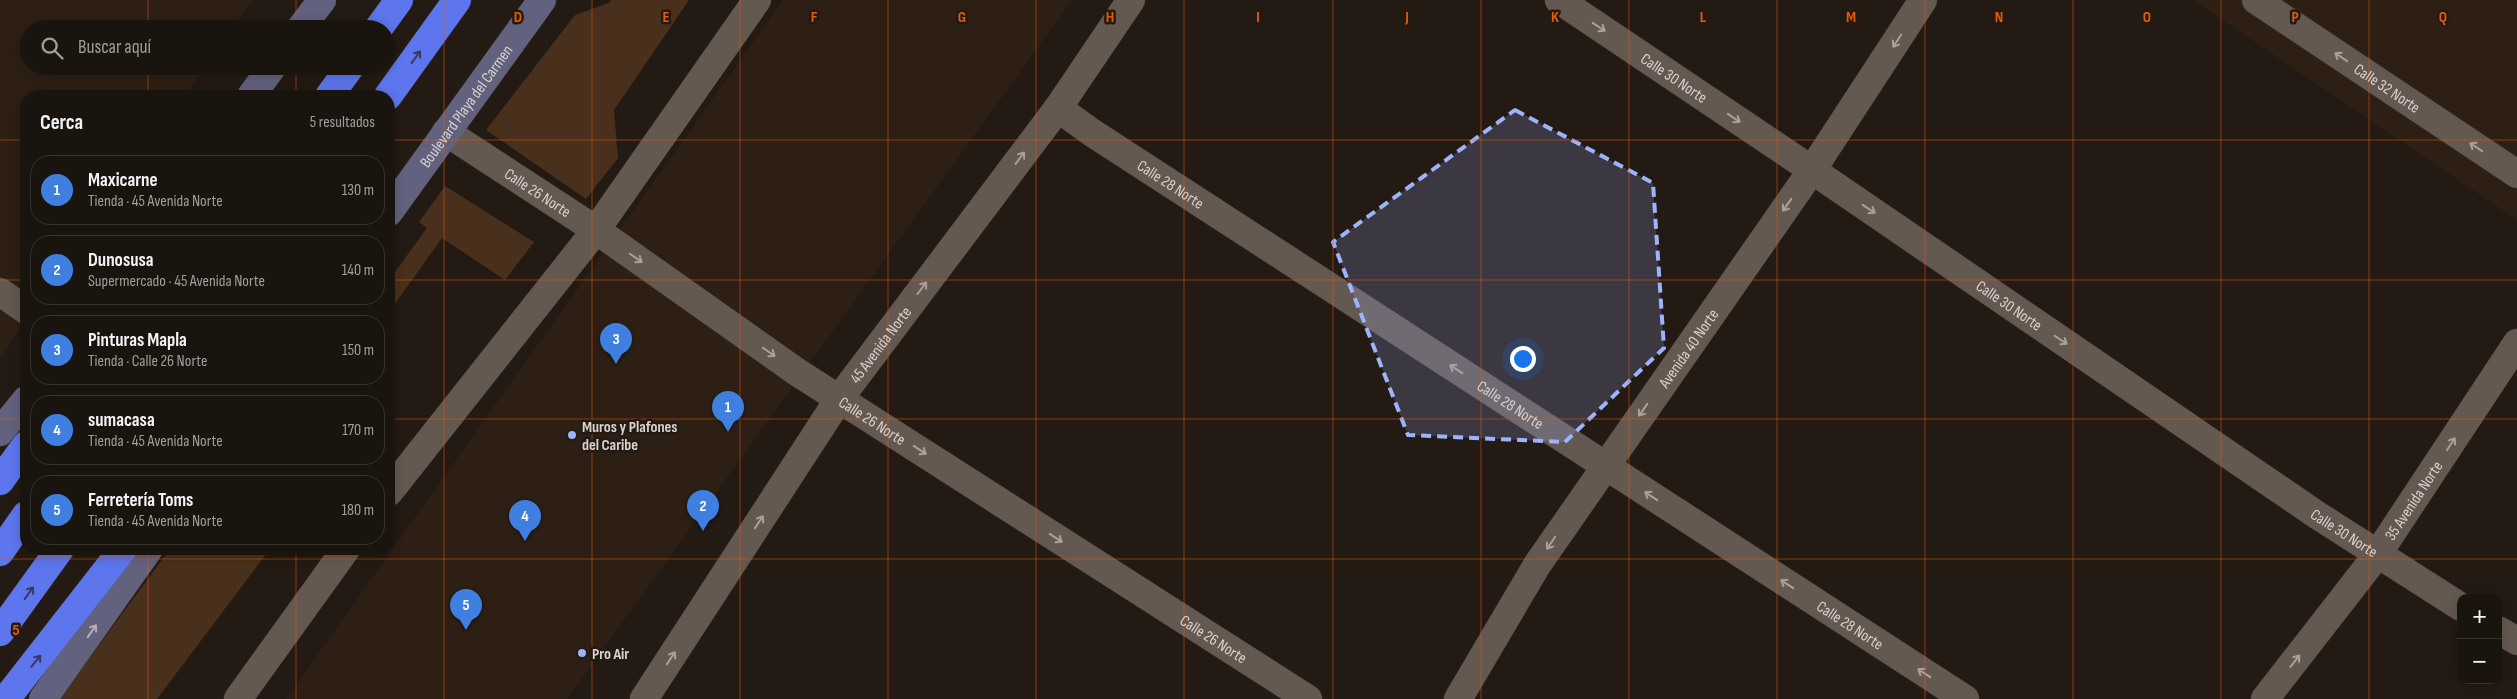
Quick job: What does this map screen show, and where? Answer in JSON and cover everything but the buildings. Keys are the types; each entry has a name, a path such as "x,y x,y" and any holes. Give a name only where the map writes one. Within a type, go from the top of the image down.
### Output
{"highway":[{"path":"385,20 399,0"},
{"path":"392,90 457,0"},
{"path":"333,90 344,75"},
{"path":"0,481 20,453"},
{"path":"0,552 20,524"},
{"path":"0,632 56,555"},
{"path":"6,699 118,555"}],"main road":[{"path":"307,20 322,0"},
{"name":"Boulevard Playa del Carmen","path":"395,204 542,0"},
{"path":"255,90 266,75"},
{"path":"0,432 20,407"},
{"path":"43,699 145,555"}],"street":[{"path":"395,484 596,230 757,0"},
{"name":"45 Avenida Norte","path":"644,699 839,399 1058,108 1131,0"},
{"name":"Calle 30 Norte","path":"1559,0 2378,555 2457,604"},
{"name":"Avenida 40 Norte","path":"1458,699 1537,565 1604,465 1812,170 1923,0"},
{"name":"Calle 32 Norte","path":"2256,0 2517,174"},
{"name":"Calle 28 Norte","path":"1058,108 1091,132 1965,699"},
{"name":"Calle 26 Norte","path":"446,132 596,230 839,399 1308,699"},
{"path":"0,292 20,306"},
{"name":"35 Avenida Norte","path":"2265,699 2378,555 2517,343"},
{"path":"238,699 342,555"},
{"path":"2502,632 2517,641"}],"highlighted area":[{"path":"1515,110 1653,183 1664,348 1565,442 1408,435 1333,242"}],"shaded area":[{"path":"0,0 253,0 239,20 20,20 20,75 200,75 189,90 20,90 20,330 0,358"},
{"path":"611,0 689,0 614,110 618,158 586,199 486,130 575,15 609,3"},
{"path":"783,0 1072,0 567,699 286,699 388,555 395,555 395,546"},
{"path":"2193,0 2517,0 2517,220"},
{"path":"445,186 534,242 505,280 442,238 395,304 395,272 427,228 419,222"},
{"path":"166,555 265,555 157,699 59,699"}],"place":[{"name":"Pinturas Mapla","path":"616,364"},
{"name":"Maxicarne","path":"728,432"},
{"name":"Muros y Plafones del Caribe","path":"572,435"},
{"name":"Dunosusa","path":"703,531"},
{"name":"sumacasa","path":"525,541"},
{"name":"Ferretería Toms","path":"466,630"},
{"name":"Pro Air","path":"582,653"}]}
